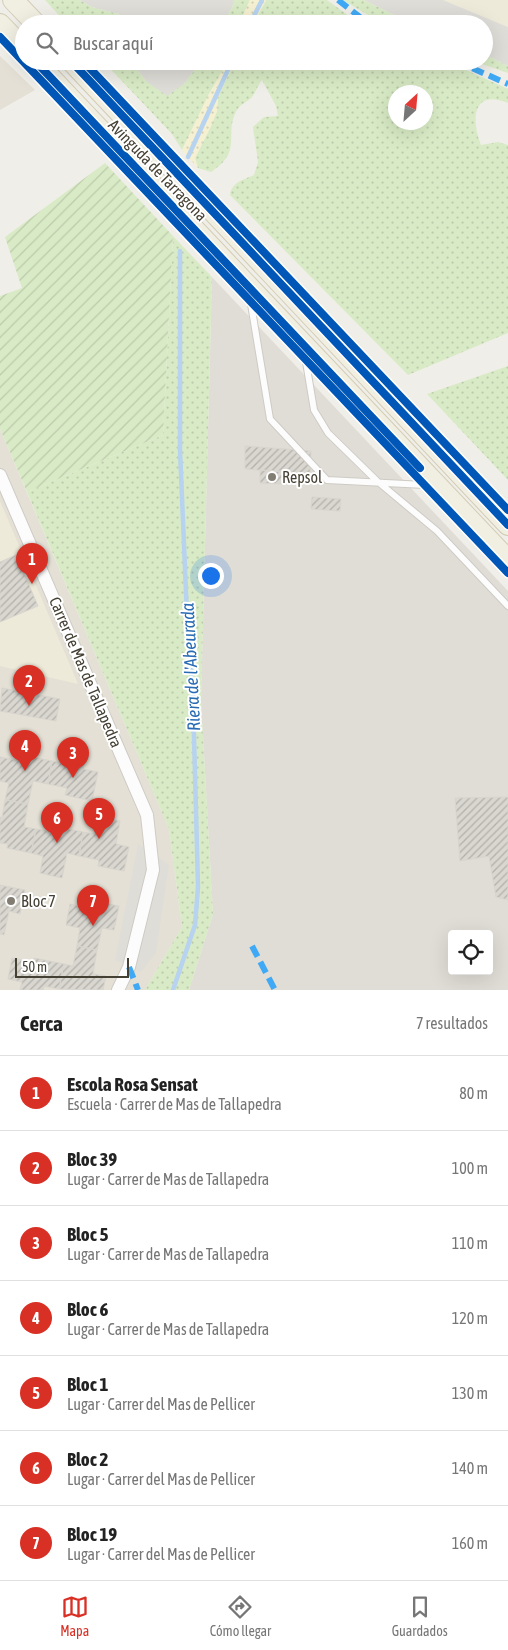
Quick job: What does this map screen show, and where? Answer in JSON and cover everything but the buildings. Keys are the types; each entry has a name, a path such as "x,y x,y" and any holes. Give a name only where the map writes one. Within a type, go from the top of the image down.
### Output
{"main road":[{"path":"13,0 27,15"},
{"path":"0,24 15,40"},
{"name":"Avinguda de Tarragona","path":"45,70 508,560"},
{"name":"Avinguda de Tarragona","path":"79,70 508,525"}],"street":[{"name":"Carrer de Mas de Tallapedra","path":"0,475 147,815 153,870 129,967 118,990"}],"lane":[{"path":"246,282 254,310 270,419 327,480 377,481 425,485 434,482"},
{"path":"299,338 308,366 314,410 328,433 377,481 437,531 508,606"}],"shaded area":[{"path":"80,0 234,0 228,15 120,15 92,7"},
{"path":"364,0 443,0 479,15 394,15"},
{"path":"443,0 508,0 508,27 493,21 493,15 479,15"},
{"path":"493,21 508,27 508,66 493,58"},
{"path":"0,56 35,90 0,110"},
{"path":"138,70 194,70 184,84 167,96 146,81"},
{"path":"212,277 508,591 508,990 189,990 213,914 201,701"},
{"path":"0,429 169,829 182,927 145,990 0,990"},
{"path":"0,501 78,684 0,666 0,622 38,606 16,555 0,562"},
{"path":"138,844 169,865 156,953 141,972 115,960"}],"green space":[{"path":"45,0 80,0 92,7 120,15 59,15"},
{"path":"234,0 250,0 243,15 228,15"},
{"path":"266,0 327,0 348,15 258,15"},
{"path":"343,0 364,0 394,15 368,15"},
{"path":"493,58 508,66 508,73 493,68"},
{"path":"112,70 138,70 146,81 184,84 194,70 223,70 182,150 172,134"},
{"path":"231,70 466,70 508,89 508,103 496,99 481,103 477,109 476,126 481,145 498,142 508,145 508,333 408,375 230,195 236,184 254,175 258,162 253,127 264,117 278,116 276,106 262,80 252,97 237,110 233,119 230,150 221,164 211,172 198,168 195,158 217,111 218,97"},
{"path":"105,163 173,236 163,435 27,492 0,429 0,296 22,288 5,237"},
{"path":"173,236 212,277 201,701 213,914 189,990 145,990 182,927 169,829 27,492 163,435"},
{"path":"508,366 508,480 427,394"}],"sand":[{"path":"250,0 266,0 258,15 243,15"},
{"path":"223,70 231,70 218,97 217,111 211,126 195,158 198,168 182,150"}],"waterway":[{"name":"Riera de l'Abeurada","path":"254,15 262,0"},
{"name":"Riera de l'Abeurada","path":"188,157 228,70"},
{"name":"Riera de l'Abeurada","path":"173,990 195,925 198,887 193,699 187,616 180,450 180,251"}],"marked path":[{"path":"338,0 357,15"},
{"path":"476,70 508,84"},
{"path":"252,946 275,990"},
{"path":"129,967 138,990"}],"cycle path":[{"path":"0,37 15,53"},
{"path":"31,70 508,573"},
{"path":"44,70 420,468"},
{"path":"79,70 508,525"},
{"path":"92,70 508,510"}],"place":[{"name":"Repsol","path":"272,477"},
{"name":"Escola Rosa Sensat","path":"32,584"},
{"name":"Bloc 39","path":"29,706"},
{"name":"Bloc 6","path":"25,771"},
{"name":"Bloc 5","path":"73,778"},
{"name":"Bloc 1","path":"99,839"},
{"name":"Bloc 2","path":"57,843"},
{"name":"Bloc 7","path":"11,901"},
{"name":"Bloc 19","path":"93,926"}]}
